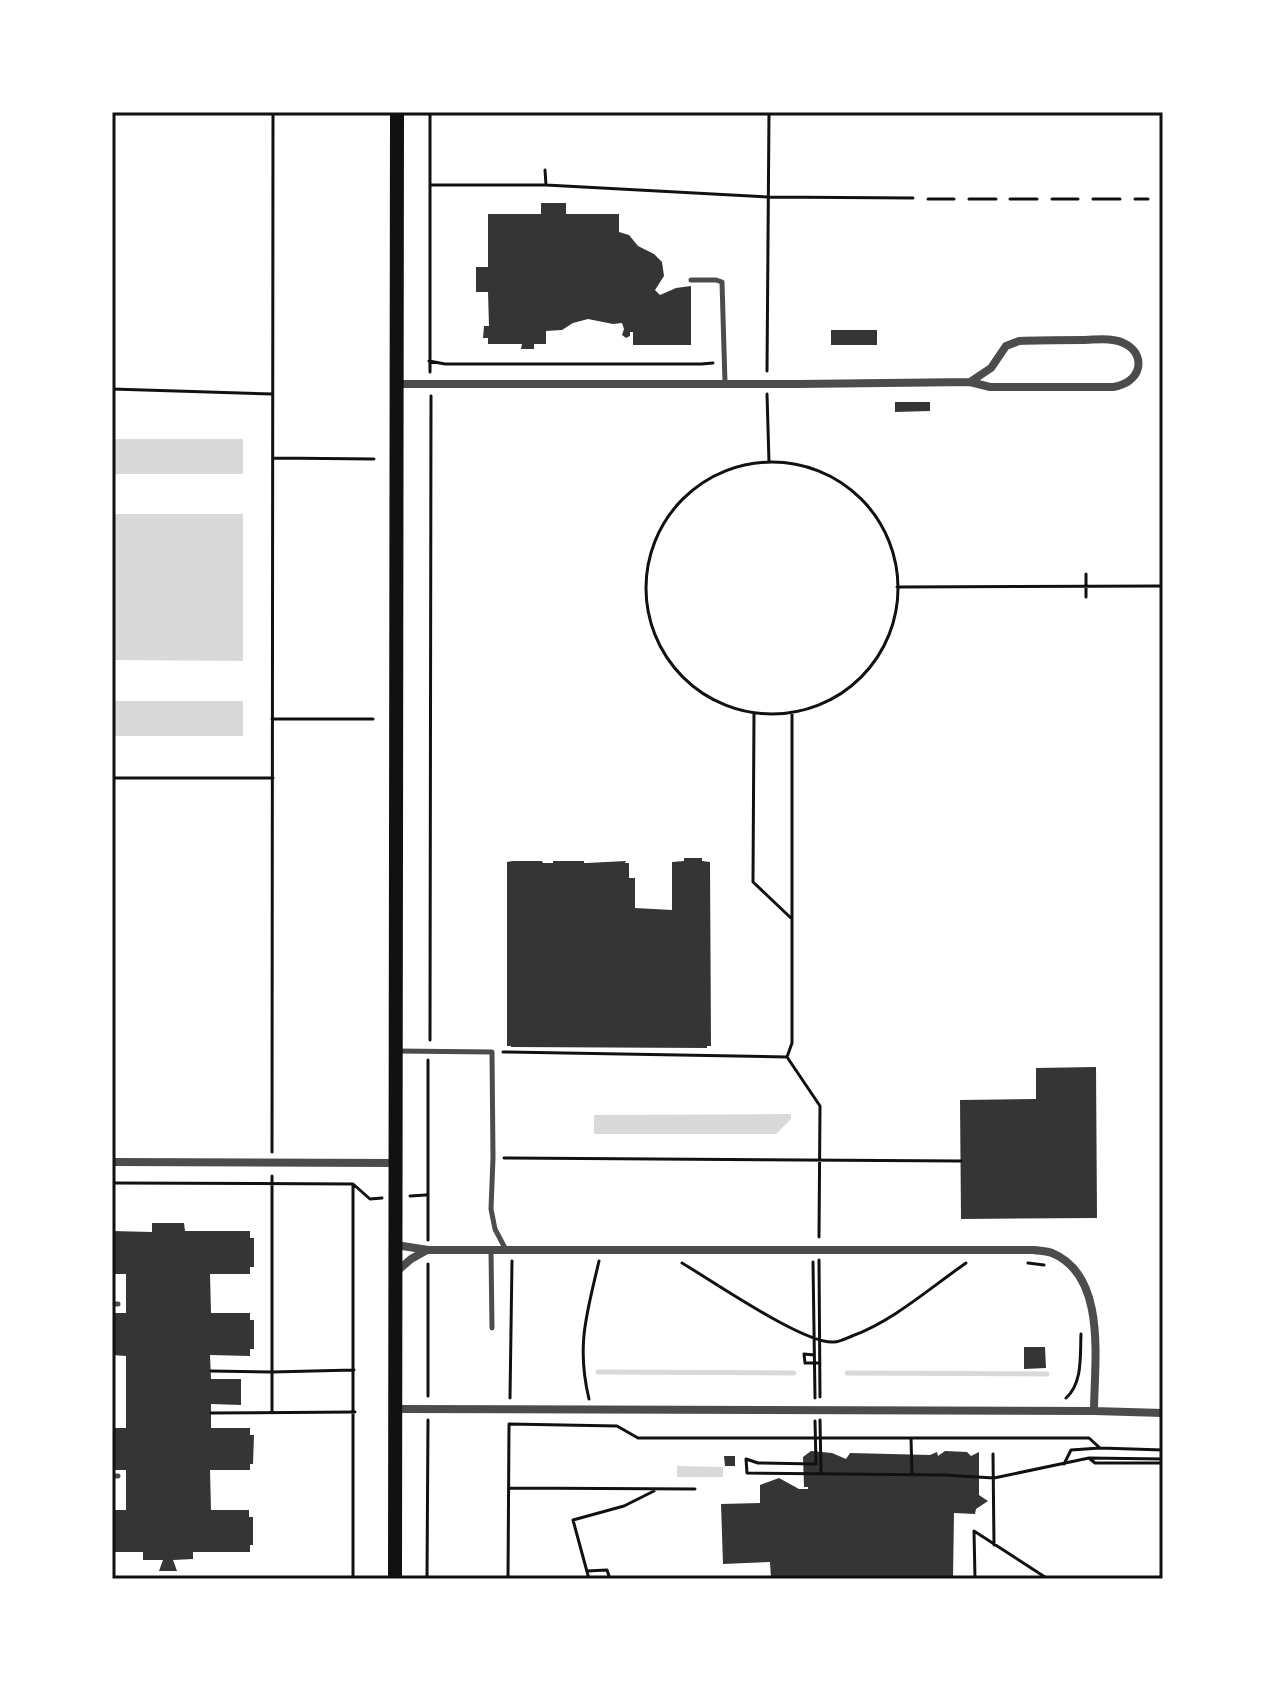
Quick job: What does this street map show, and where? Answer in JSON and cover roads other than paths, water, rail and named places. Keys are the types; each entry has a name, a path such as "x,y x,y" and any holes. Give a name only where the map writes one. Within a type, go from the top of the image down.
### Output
{"main road":[{"path":"395,1578 397,112"}],"street":[{"path":"397,384 970,382 990,387 1118,386 1136,374 1139,363 1131,348 1115,340 1019,341 1006,346 991,368 970,382"},
{"path":"112,1162 396,1163"},
{"path":"396,1245 428,1250 1034,1250 1052,1253 1073,1267 1089,1291 1094,1317 1094,1411"},
{"path":"396,1272 428,1250"},
{"path":"395,1409 1163,1413"}],"lane":[{"path":"691,280 722,282 725,384"},
{"path":"396,1051 492,1052 491,1209 495,1229 506,1250"},
{"path":"491,1250 492,1328"}],"waterway":[{"path":"598,1372 794,1373"},
{"path":"847,1373 1047,1374"}]}
